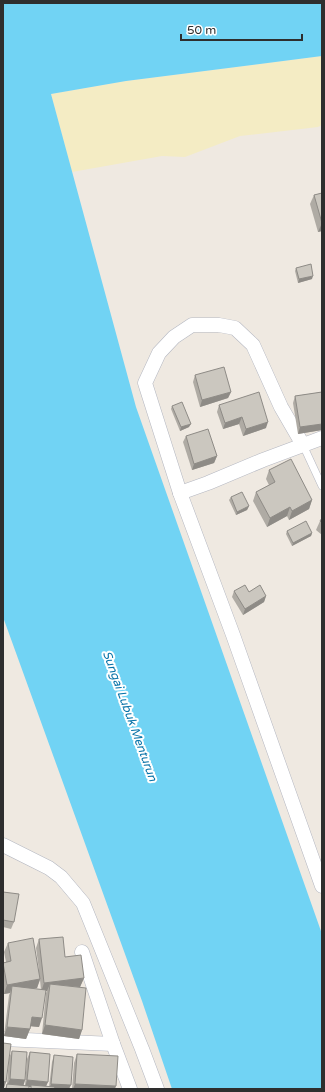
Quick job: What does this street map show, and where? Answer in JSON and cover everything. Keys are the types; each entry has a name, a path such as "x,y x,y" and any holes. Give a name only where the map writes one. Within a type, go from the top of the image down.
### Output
{"street":[{"path":"303,446 281,406 253,345 235,328 219,325 192,325 174,337 159,354 145,383 180,493 233,635 322,886"},
{"path":"180,493 322,438"},
{"path":"3,845 49,868 61,877 83,903 142,1048 157,1089"},
{"path":"82,952 130,1089"},
{"path":"3,1039 113,1044"}],"lane":[{"path":"303,446 322,486"}],"sand":[{"path":"322,56 322,125 318,127 240,136 185,157 162,156 72,172 51,94 126,81"}],"water":[{"name":"Sungai Lubuk Menturun","path":"3,3 322,3 322,56 126,81 51,94 136,407 322,934 322,1089 172,1089 142,1001 3,617"}],"building":[{"path":"322,193 322,223 314,195"},
{"path":"311,264 313,276 299,279 296,268"},
{"path":"224,367 231,392 202,400 195,375"},
{"path":"259,392 268,422 246,429 242,417 225,423 219,405"},
{"path":"322,392 322,424 300,427 295,396"},
{"path":"182,402 191,424 181,427 172,406"},
{"path":"208,429 217,456 194,464 186,436"},
{"path":"291,459 312,500 292,511 290,507 270,518 256,492 275,482 269,470"},
{"path":"242,492 249,506 237,512 231,497"},
{"path":"306,521 312,533 293,543 287,531"},
{"path":"245,585 249,592 260,585 266,596 245,609 234,591"},
{"path":"3,892 19,894 14,922 3,920"},
{"path":"63,937 65,957 81,955 84,978 44,983 39,939"},
{"path":"33,938 40,979 7,985 3,963 11,961 8,943"},
{"path":"50,984 86,988 82,1030 45,1025"},
{"path":"12,986 46,990 42,1018 32,1017 30,1029 7,1027"},
{"path":"3,1043 11,1044 6,1082 3,1081"},
{"path":"12,1051 27,1052 25,1080 10,1079"},
{"path":"30,1052 50,1054 48,1082 27,1080"},
{"path":"77,1054 118,1056 116,1086 75,1084"},
{"path":"54,1055 73,1057 71,1085 51,1084"},
{"path":"7,1084 29,1086 29,1089 6,1089"},
{"path":"31,1085 55,1087 54,1089 31,1089"}]}
